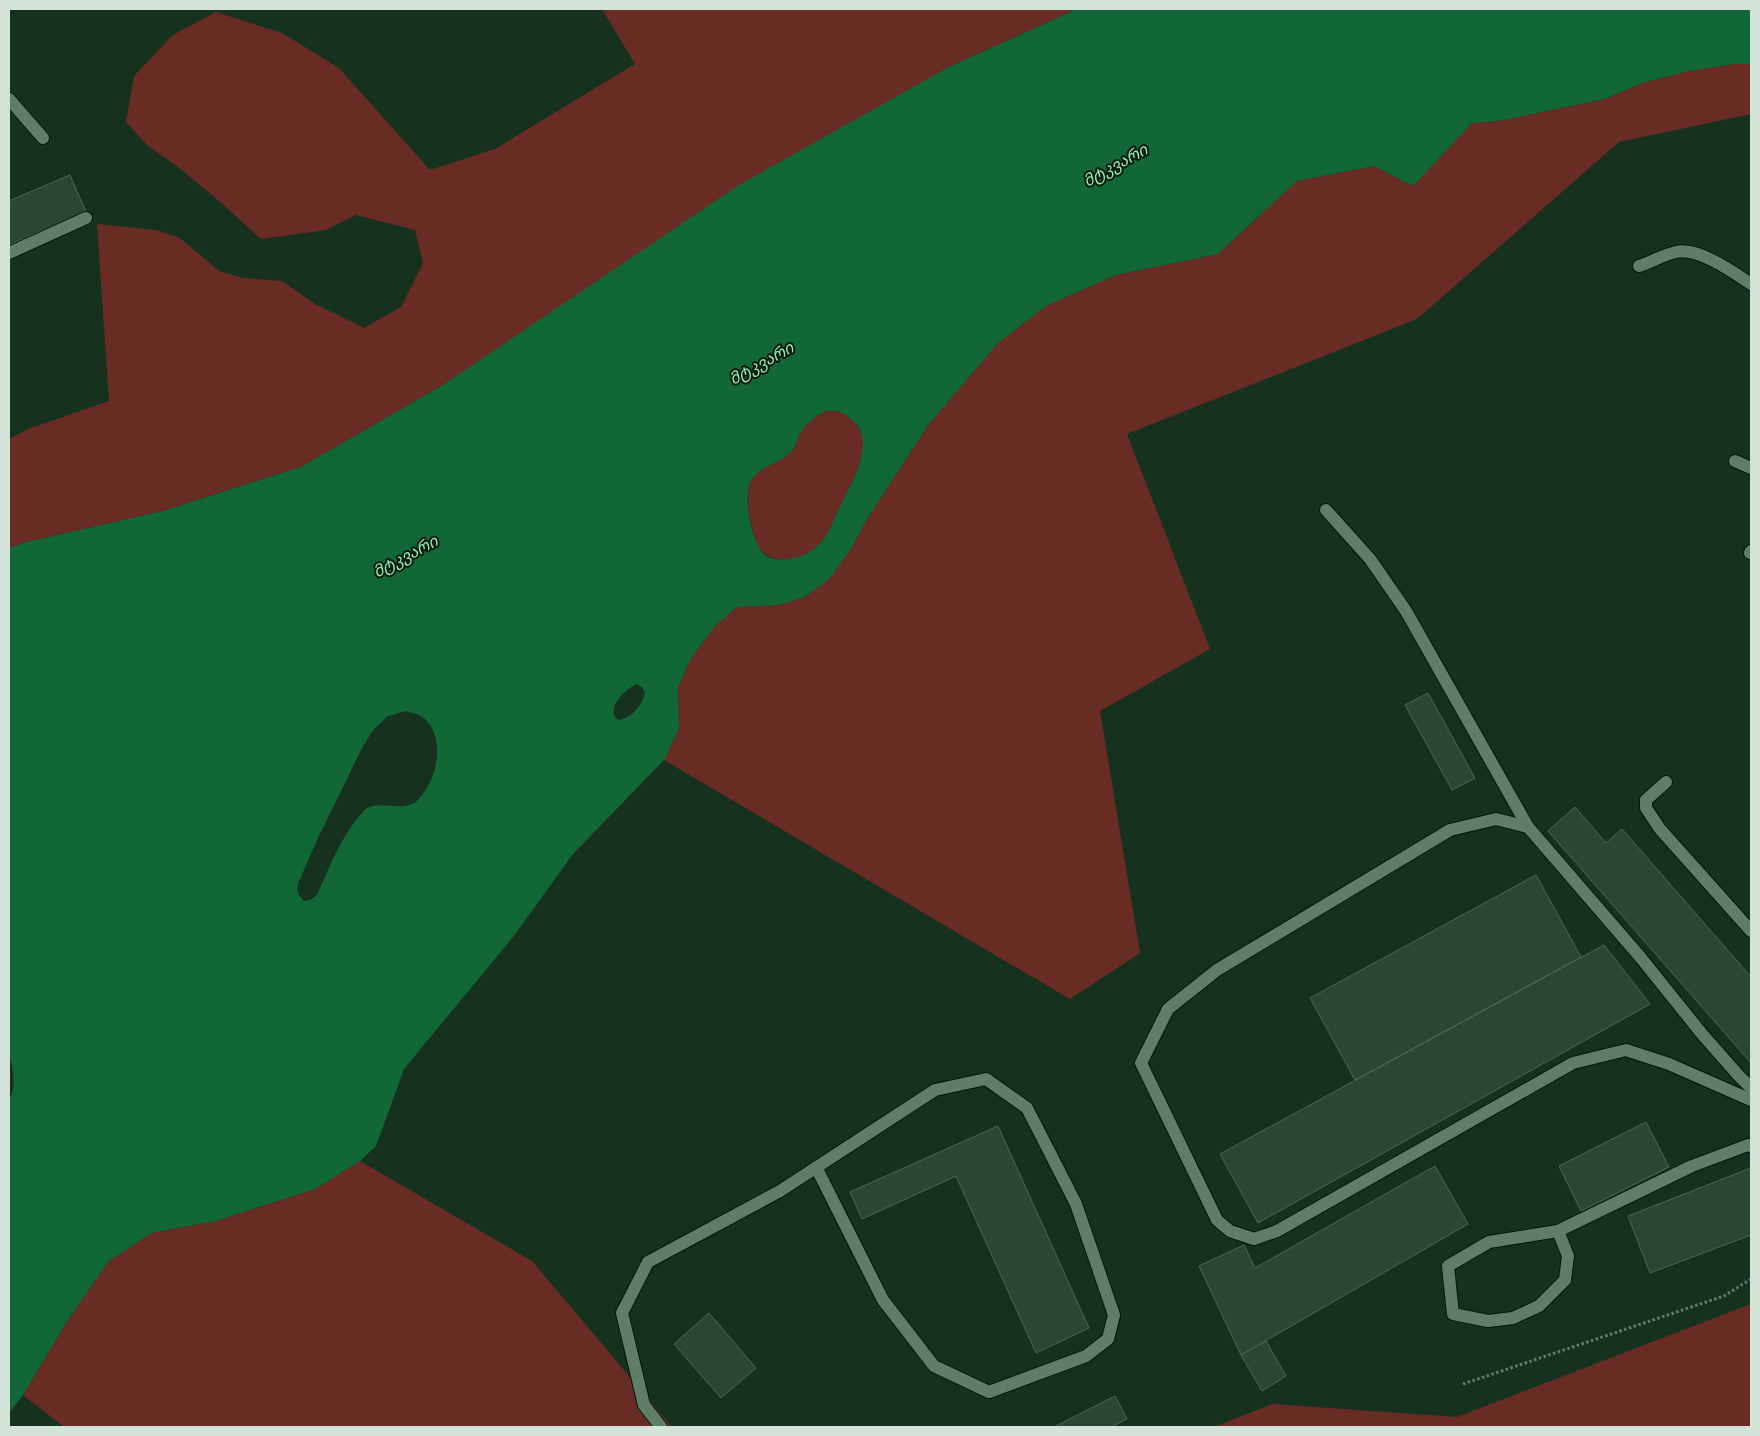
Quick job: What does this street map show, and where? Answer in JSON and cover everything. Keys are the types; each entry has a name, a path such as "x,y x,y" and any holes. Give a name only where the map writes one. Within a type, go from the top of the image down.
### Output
{"lane":[{"path":"9,99 43,138"},
{"path":"9,253 86,218"},
{"path":"1639,266 1677,251 1694,254 1717,262 1751,284"},
{"path":"1735,461 1751,468"},
{"path":"1326,510 1370,559 1406,611 1528,827 1641,958 1702,1034 1751,1088"},
{"path":"1666,782 1646,800 1646,808 1660,828 1751,931"},
{"path":"1528,827 1496,819 1450,830 1217,970 1168,1008 1140,1063 1217,1220 1230,1231 1254,1239 1277,1231 1573,1063 1626,1050 1669,1064 1751,1100"},
{"path":"661,1427 644,1405 622,1313 648,1262 780,1191 816,1167 935,1090 986,1079 1027,1108 1076,1204 1114,1315 1108,1339 1086,1356 989,1392 934,1366 883,1300 816,1167"},
{"path":"1558,1231 1568,1256 1565,1280 1539,1306 1513,1318 1488,1321 1453,1314 1448,1266 1489,1242 1558,1231 1692,1166 1751,1146"}],"path":[{"path":"1464,1384 1724,1296 1751,1279"}],"shaded area":[{"path":"602,9 1077,9 949,67 443,385 301,467 163,511 27,542 9,548 9,439 28,429 109,401 97,224 156,230 180,238 219,271 242,278 282,281 315,304 364,328 401,307 423,263 415,230 356,215 326,230 261,239 182,170 147,145 126,122 134,76 173,35 216,12 282,33 339,68 430,170 495,149 635,64"},
{"path":"1734,64 1751,64 1751,114 1619,142 1417,319 1127,434 1210,649 1100,711 1140,953 1070,999 664,760 679,729 678,687 692,657 715,626 737,607 779,605 805,597 829,579 851,549 867,519 929,424 998,343 1046,306 1116,275 1218,254 1297,181 1374,166 1413,186 1472,123 1499,121 1605,99 1642,83 1689,71"},
{"path":"825,411 844,413 860,429 863,438 863,449 857,471 828,533 817,546 801,556 783,560 769,557 760,549 752,530 748,506 749,486 756,474 788,454 795,447 805,427"},
{"path":"360,1161 532,1261 672,1427 64,1427 23,1395 68,1320 108,1262 151,1233 216,1221 315,1189"},
{"path":"1751,1304 1751,1427 1214,1427 1272,1404 1457,1417"}],"water":[{"name":"მტკვარი","path":"1077,9 1751,9 1751,64 1734,64 1689,71 1642,83 1605,99 1499,121 1472,123 1413,186 1374,166 1297,181 1218,254 1116,275 1046,306 998,343 929,424 867,519 851,549 829,579 805,597 779,605 737,607 715,626 692,657 678,687 679,729 664,760 573,854 513,937 404,1069 376,1146 360,1161 315,1189 216,1221 151,1233 108,1262 68,1320 23,1395 9,1413 9,1100 14,1083 9,1054 9,548 27,542 163,511 301,467 443,385 739,185 949,67","holes":["825,411 844,413 860,429 863,439 863,450 856,474 827,534 817,547 797,557 781,560 770,558 762,552 751,527 748,505 749,486 752,479 761,470 788,455 795,447 805,427","637,684 642,687 645,693 644,698 632,714 618,720 614,716 615,705 632,686","406,711 422,717 431,726 435,735 437,756 428,787 415,802 408,805 380,805 368,808 363,812 342,841 317,895 310,900 304,901 298,892 298,884 319,836 361,750 373,730 388,716"]}],"building":[{"path":"70,175 86,212 9,245 9,201"},
{"path":"1428,693 1475,778 1452,790 1405,705"},
{"path":"1575,807 1606,843 1622,829 1751,977 1751,1063 1548,831"},
{"path":"1536,875 1581,957 1355,1080 1310,998"},
{"path":"1604,945 1650,1004 1258,1223 1220,1154"},
{"path":"1646,1122 1669,1167 1581,1211 1559,1166"},
{"path":"998,1126 1089,1328 1036,1353 956,1176 862,1219 850,1192"},
{"path":"1435,1166 1468,1224 1241,1355 1199,1266 1244,1245 1255,1268"},
{"path":"1751,1168 1751,1235 1650,1273 1628,1216"},
{"path":"709,1313 756,1368 721,1398 674,1344"},
{"path":"1266,1341 1286,1376 1262,1391 1241,1355"},
{"path":"1115,1396 1127,1419 1111,1427 1054,1427"}]}
